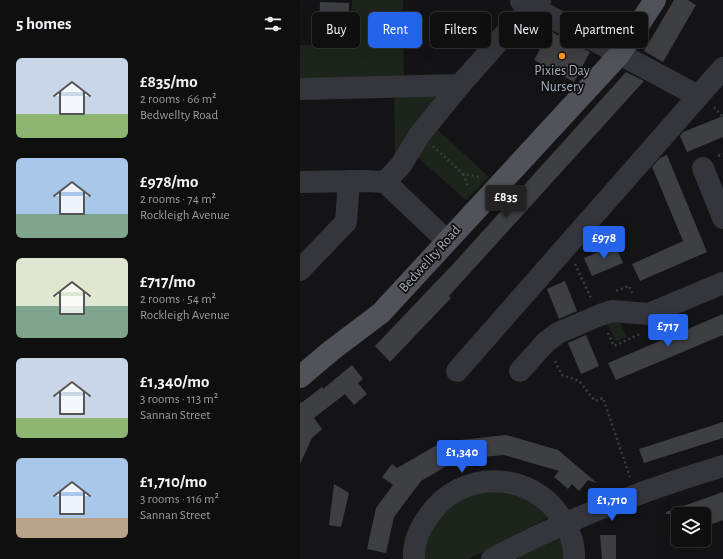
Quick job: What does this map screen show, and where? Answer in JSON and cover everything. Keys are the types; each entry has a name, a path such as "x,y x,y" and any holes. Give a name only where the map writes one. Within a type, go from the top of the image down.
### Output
{"main road":[{"name":"Bedwellty Road","path":"300,377 332,350 381,313 619,54 656,0"}],"street":[{"path":"385,182 401,165 420,134 531,2 619,54 698,96"},
{"path":"457,371 723,68"},
{"path":"300,89 460,85"},
{"path":"712,178 723,218"},
{"path":"300,270 346,222 348,181"},
{"path":"300,182 385,182 447,241"},
{"path":"520,371 546,342 558,333 612,311 649,314 723,283"},
{"path":"493,559 564,523 636,493 723,466"},
{"path":"414,559 414,551 420,528 434,506 453,492 478,482 501,480 526,487 547,500 555,508 572,539 574,559"}],"path":[{"path":"420,134 463,174 501,182"},
{"path":"546,342 562,375 579,381 595,401 603,398 636,493"}],"shaded area":[{"path":"352,0 403,0 403,12 368,12 368,48 404,48 404,89 440,92 426,119 489,177 466,200 416,156 395,165 394,83 300,85 300,45 312,45 312,48 360,48 360,12 352,12"},
{"path":"605,319 619,322 627,337 616,341"},
{"path":"478,488 534,498 549,517 469,559 420,559 432,521"},
{"path":"560,537 569,559 518,559 518,557"}],"building":[{"path":"674,0 688,0 696,5 663,62 644,51 646,48 648,48 648,44"},
{"path":"320,2 349,3 349,12 320,12"},
{"name":"Pixies Day Nursery","path":"552,32 560,36 560,48 582,48 590,52 574,82 534,60 541,48 552,48"},
{"path":"626,72 644,81 449,296 451,298 390,362 375,346 455,262"},
{"path":"723,116 723,137 687,152 680,136 683,132"},
{"path":"667,155 707,252 640,281 632,264 683,241 652,167 660,158"},
{"path":"615,245 623,263 592,276 584,258"},
{"path":"565,281 577,311 559,319 547,289"},
{"path":"723,314 723,335 616,380 608,363"},
{"path":"586,335 599,366 581,374 568,343"},
{"path":"352,365 363,379 358,383 367,394 354,405 345,394 314,418 322,429 312,438 300,464 300,402 301,403 322,387 323,389"},
{"path":"723,422 723,438 644,463 639,449"},
{"path":"506,435 558,450 597,483 588,480 579,491 572,484 568,489 554,477 559,471 504,455 459,459 421,481 394,517 386,553 367,549 376,508 393,485 382,477 392,464 397,468 442,442"},
{"path":"334,484 349,493 341,527 329,525"},
{"path":"723,492 723,520 711,524 711,507 680,507"},
{"path":"671,510 671,514 666,514 666,512"},
{"path":"600,535 616,535 616,559 602,559"}],"place":[{"name":"Pixies Day Nursery","path":"562,56"}]}
